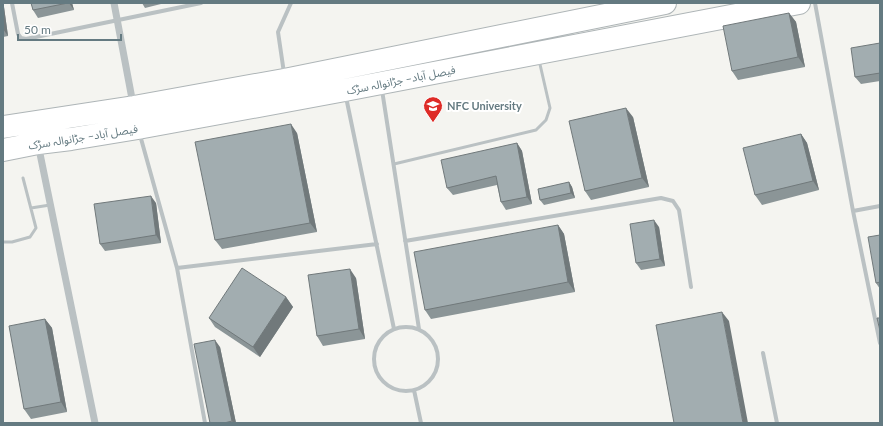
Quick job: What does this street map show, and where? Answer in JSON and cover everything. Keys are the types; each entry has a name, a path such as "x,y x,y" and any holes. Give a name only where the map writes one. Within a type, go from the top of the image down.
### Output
{"main road":[{"name":"فیصل آباد– جڑانوالہ سڑک","path":"136,117 284,80 665,3"},
{"name":"فیصل آباد– جڑانوالہ سڑک","path":"3,150 36,133 136,117 382,84 799,3"},
{"name":"فیصل آباد– جڑانوالہ سڑک","path":"3,127 36,133"}],"street":[{"path":"12,3 18,34 21,38 26,39 117,19 201,3"},
{"path":"114,3 136,117 177,268 205,423"},
{"path":"284,80 278,32 291,3"},
{"path":"815,3 880,343"},
{"path":"382,84 419,329"},
{"path":"345,90 394,329"},
{"path":"36,133 94,423"},
{"path":"405,241 661,198 673,201 679,210 691,287"},
{"path":"854,211 880,206"},
{"path":"177,268 377,244"},
{"path":"407,327 419,329 431,339 437,353 436,368 428,382 414,390 398,390 384,382 375,369 374,353 381,338 394,329 407,327"},
{"path":"763,353 777,423"},
{"path":"414,390 421,423"}],"lane":[{"path":"394,164 536,130 546,120 550,108 538,54"},
{"path":"3,242 12,242 30,237 36,228 23,178"},
{"path":"31,208 50,205"}],"building":[{"path":"31,3 68,3 33,10"},
{"path":"789,13 798,57 732,71 723,26"},
{"path":"880,43 880,73 855,77 851,48"},
{"path":"626,108 642,178 585,191 569,121"},
{"path":"291,124 310,223 215,240 195,142"},
{"path":"801,134 813,181 755,195 743,148"},
{"path":"517,143 527,197 501,202 496,176 447,188 441,160"},
{"path":"569,182 571,193 540,200 538,189"},
{"path":"151,196 156,235 100,244 94,204"},
{"path":"654,220 660,259 636,263 630,224"},
{"path":"558,225 568,282 425,310 414,252"},
{"path":"880,235 880,282 876,283 868,237"},
{"path":"242,268 286,297 253,347 209,318"},
{"path":"350,269 359,329 317,336 308,275"},
{"path":"722,312 743,423 674,423 656,325"},
{"path":"877,318 880,318 880,331"},
{"path":"45,319 61,402 24,409 9,326"},
{"path":"215,340 232,421 224,423 210,423 194,344"}],"place":[{"name":"NFC University","path":"433,123"}]}
